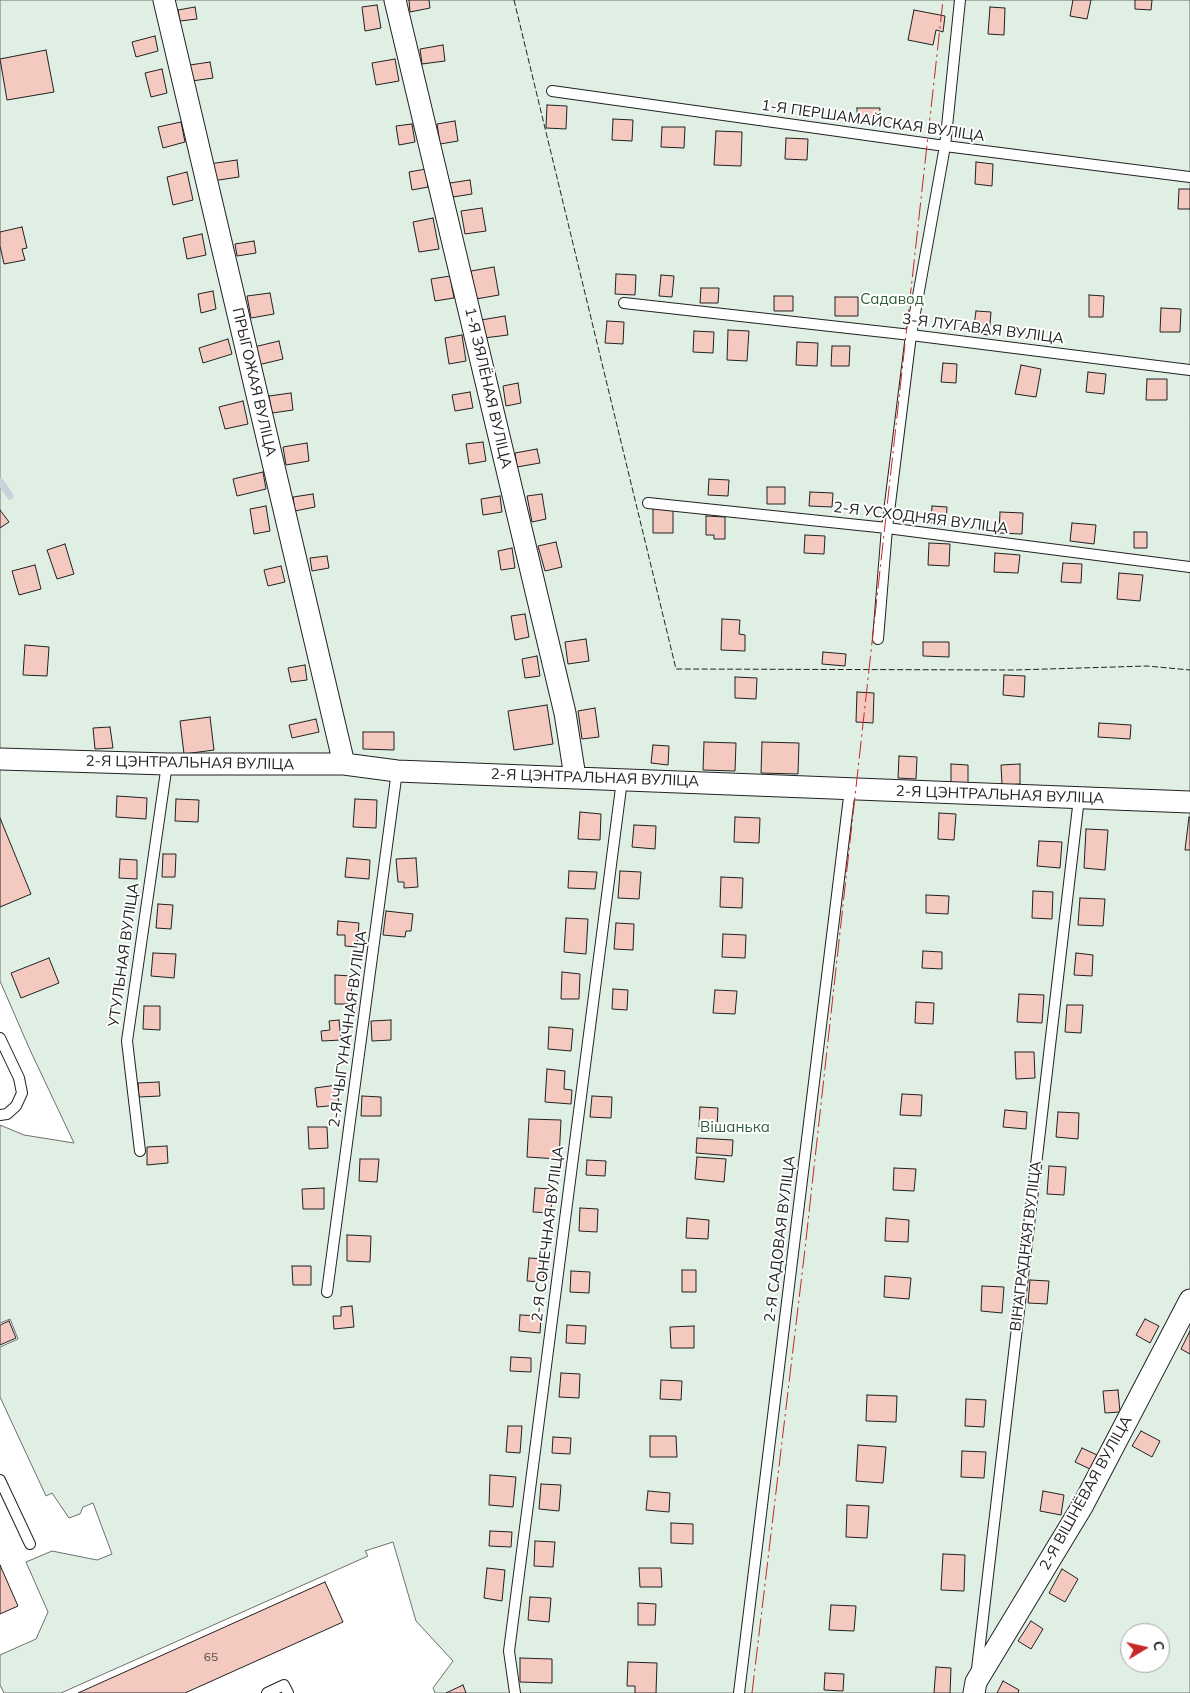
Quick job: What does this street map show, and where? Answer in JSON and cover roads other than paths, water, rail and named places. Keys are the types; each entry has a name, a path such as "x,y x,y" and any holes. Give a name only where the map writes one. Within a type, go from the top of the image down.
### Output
{"street":[{"name":"ПРЫГОЖАЯ ВУЛІЦА","path":"164,0 344,764"},
{"name":"1-Я ЗЯЛЁНАЯ ВУЛІЦА","path":"395,0 565,713 575,777"},
{"name":"2-Я ЦЭНТРАЛЬНАЯ ВУЛІЦА","path":"0,759 167,764 344,764 397,771 1190,802"},
{"name":"2-Я ВІШНЁВАЯ ВУЛІЦА","path":"975,1688 1083,1505 1190,1300"}],"lane":[{"path":"878,639 887,528 911,335 945,146 960,0"},
{"name":"1-Я ПЕРШАМАЙСКАЯ ВУЛІЦА","path":"552,91 945,146 1190,177"},
{"name":"3-Я ЛУГАВАЯ ВУЛІЦА","path":"624,303 911,335 1190,370"},
{"name":"2-Я УСХОДНЯЯ ВУЛІЦА","path":"648,503 887,528 1190,567"},
{"name":"УТУЛЬНАЯ ВУЛІЦА","path":"140,1151 127,1041 167,764"},
{"name":"2-Я ЧЫГУНАЧНАЯ ВУЛІЦА","path":"327,1292 397,771"},
{"name":"2-Я СОНЕЧНАЯ ВУЛІЦА","path":"515,1693 509,1651 622,780"},
{"name":"2-Я САДОВАЯ ВУЛІЦА","path":"739,1693 850,789"},
{"name":"ВІНАГРАДНАЯ ВУЛІЦА","path":"975,1688 1079,798"},
{"path":"0,1038 19,1078 22,1093 16,1106 7,1114 0,1115"},
{"path":"0,1480 30,1544"},
{"path":"268,1693 284,1685 288,1693"}],"waterway":[{"path":"0,481 10,496"}],"park label":[{"name":"Садавод","path":"892,299"},
{"name":"Вішанька","path":"735,1127"}]}
